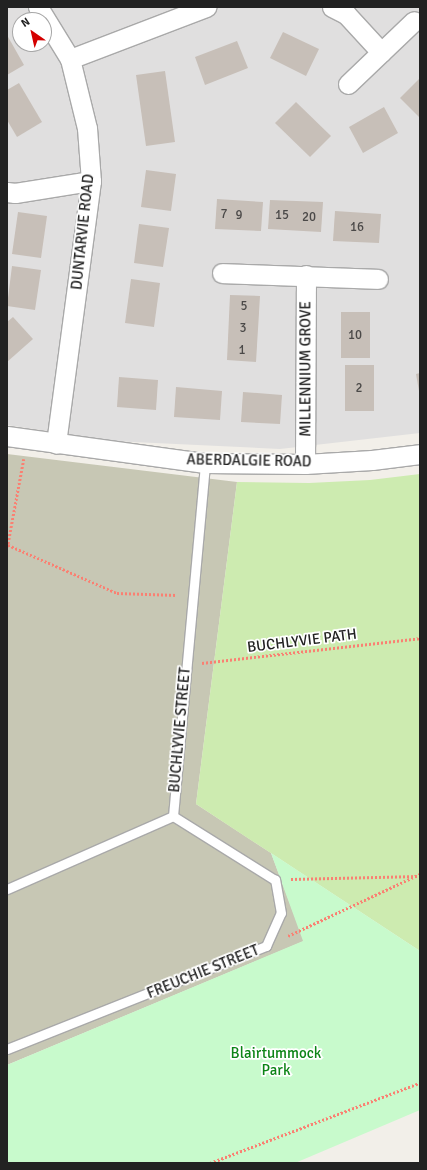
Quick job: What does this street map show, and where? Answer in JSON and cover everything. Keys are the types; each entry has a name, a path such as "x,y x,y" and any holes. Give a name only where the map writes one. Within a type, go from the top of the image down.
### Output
{"street":[{"name":"DUNTARVIE ROAD","path":"38,7 70,60 87,128 91,181 56,444"},
{"path":"70,60 206,7"},
{"path":"332,7 346,14 381,52"},
{"path":"348,84 414,21"},
{"path":"7,192 15,193 91,181"},
{"path":"222,273 306,274 378,279"},
{"name":"MILLENNIUM GROVE","path":"305,464 306,274"},
{"name":"ABERDALGIE ROAD","path":"7,436 56,444 205,463 305,464 372,460 420,454"}],"lane":[{"name":"BUCHLYVIE STREET","path":"173,816 205,463"},
{"path":"7,889 173,816 275,880"},
{"name":"FREUCHIE STREET","path":"7,1049 266,946 281,913 275,880"}],"path":[{"path":"28,439 8,545 117,593 192,595"},
{"name":"BUCHLYVIE PATH","path":"186,665 420,638"},
{"path":"275,880 419,875"},
{"path":"266,946 419,875"},
{"path":"210,1163 420,1083"}],"shaded area":[{"path":"7,7 420,7 420,433 280,449 112,441 7,425"},
{"path":"7,454 237,482 196,804 271,853 304,941 7,1065"}],"green space":[{"path":"420,474 420,951 196,804 237,482 309,483 370,480"},
{"name":"Blairtummock Park","path":"271,853 420,951 420,1110 295,1163 7,1163 7,1065 303,941"}],"building":[{"path":"283,32 319,49 306,76 270,58"},
{"path":"7,35 12,44 12,52 17,52 24,65 7,75"},
{"path":"237,41 248,68 205,85 195,57"},
{"path":"165,71 175,142 146,146 136,75"},
{"path":"420,78 420,118 400,98"},
{"path":"19,83 42,122 17,137 7,120 7,90"},
{"path":"296,102 331,136 310,157 275,123"},
{"path":"384,107 398,133 363,153 349,127"},
{"path":"146,170 176,174 171,211 141,207"},
{"path":"217,199 263,202 261,231 215,229"},
{"path":"270,200 323,202 321,232 268,229"},
{"path":"335,211 381,214 379,243 333,241"},
{"path":"18,212 47,216 41,258 12,254"},
{"path":"139,224 169,228 163,267 134,263"},
{"path":"12,266 41,270 35,310 7,306"},
{"path":"131,279 160,283 154,327 125,323"},
{"path":"230,295 260,296 256,362 227,360"},
{"path":"341,312 370,312 370,358 341,358"},
{"path":"13,317 33,339 7,362 7,322"},
{"path":"345,365 374,365 374,411 345,411"},
{"path":"420,373 420,391 419,391 416,374"},
{"path":"119,377 158,380 156,410 117,407"},
{"path":"176,387 222,391 220,420 174,417"},
{"path":"243,392 282,395 280,424 241,422"}]}
